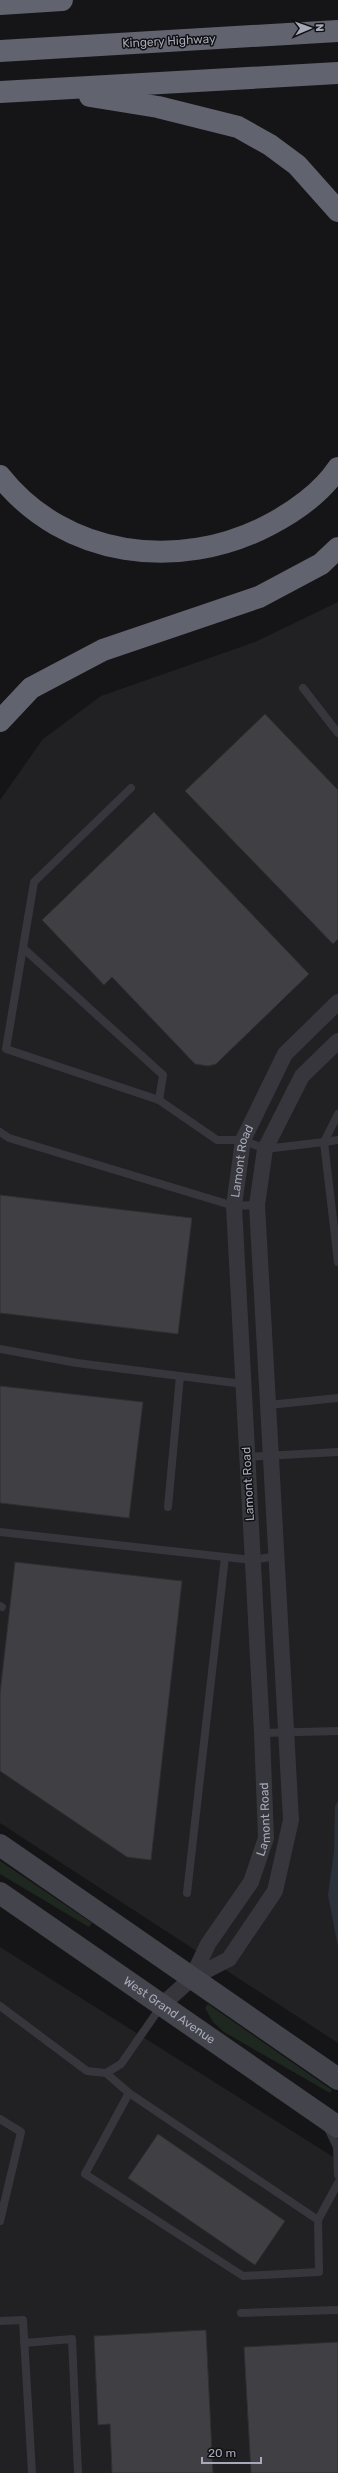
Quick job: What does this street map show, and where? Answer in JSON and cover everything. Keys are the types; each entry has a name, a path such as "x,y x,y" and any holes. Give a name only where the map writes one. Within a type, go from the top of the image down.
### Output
{"highway":[{"path":"0,4 62,0"},
{"name":"Kingery Highway","path":"0,51 338,31"},
{"path":"0,92 338,73"},
{"path":"52,89 158,107 238,127 270,145 298,165 338,211"},
{"path":"0,476 32,507 76,535 96,542 130,550 171,553 213,547 238,540 260,530 293,512 313,496 338,468"},
{"path":"0,720 31,688 103,650 259,597 321,564 338,548"}],"main road":[{"path":"0,1845 338,2079"},
{"name":"West Grand Avenue","path":"0,1893 330,2122"}],"street":[{"name":"Lamont Road","path":"192,1978 208,1944 252,1882 266,1838 262,1733 234,1206 243,1140 285,1054 338,1002"},
{"name":"Lamont Road","path":"162,2005 192,1978 229,1959 275,1891 291,1820 257,1205 266,1149 302,1076 338,1041"}],"lane":[{"path":"302,688 338,733"},
{"path":"131,788 34,882 6,1049 160,1100 217,1140 243,1140 266,1149 338,1140"},
{"path":"23,948 163,1075 160,1100"},
{"path":"338,1114 324,1142 338,1262"},
{"path":"0,1132 9,1138 234,1206 257,1205"},
{"path":"0,1349 77,1363 243,1384"},
{"path":"168,1507 180,1376"},
{"path":"268,1406 338,1398"},
{"path":"247,1457 338,1452"},
{"path":"0,1532 252,1560 277,1556"},
{"path":"187,1893 225,1557"},
{"path":"262,1733 338,1731"},
{"path":"106,2073 121,2064 162,2005"},
{"path":"0,2006 88,2071 106,2073 129,2093 318,2220"},
{"path":"129,2093 85,2174 244,2276 319,2272 318,2220 338,2183"},
{"path":"0,2119 21,2132 0,2222"},
{"path":"330,2122 337,2147 338,2174"},
{"path":"242,2313 338,2310"},
{"path":"0,2321 23,2320 32,2473"},
{"path":"24,2343 72,2340 78,2473"}],"shaded area":[{"path":"338,602 338,2043 0,1823 0,800 43,739 101,696 255,642"},
{"path":"338,1801 338,1947 328,1895 334,1852 335,1806"},
{"path":"0,1861 92,1923 89,1927 0,1874"},
{"path":"0,1947 338,2160 338,2473 0,2473"},
{"path":"208,2004 332,2090 330,2093 224,2032 213,2022 205,2008"}],"building":[{"path":"265,714 338,790 338,939 333,944 185,791"},
{"path":"154,812 309,974 216,1064 208,1066 195,1064 112,977 104,985 42,920"},
{"path":"0,1195 192,1218 178,1334 0,1313"},
{"path":"0,1386 143,1402 129,1518 0,1503"},
{"path":"15,1562 182,1581 151,1860 127,1857 0,1771 0,1693"},
{"path":"158,2134 285,2221 255,2265 128,2178"},
{"path":"206,2330 213,2473 112,2473 110,2424 98,2425 94,2336"},
{"path":"338,2342 338,2473 251,2473 244,2347"}]}
